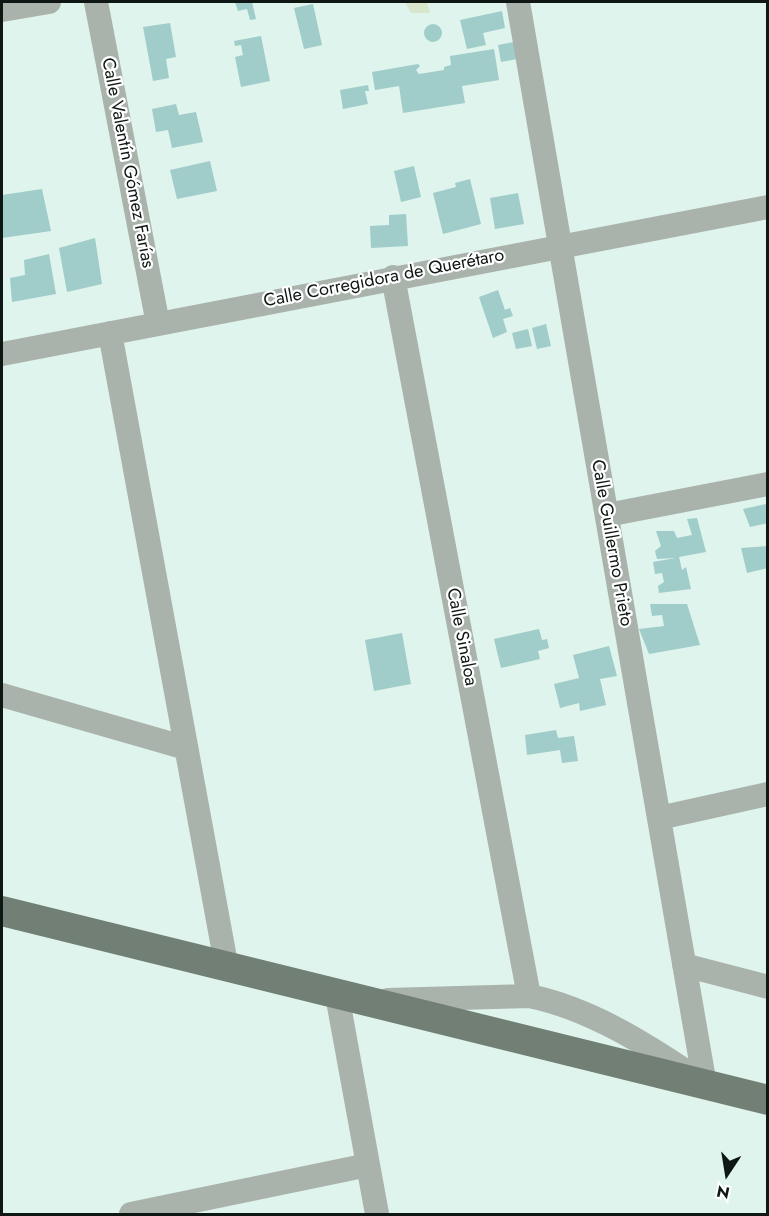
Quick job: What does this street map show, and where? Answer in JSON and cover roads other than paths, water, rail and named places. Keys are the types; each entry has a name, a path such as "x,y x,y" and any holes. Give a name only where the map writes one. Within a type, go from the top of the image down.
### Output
{"main road":[{"path":"2,911 227,969 768,1100"}],"street":[{"path":"2,10 49,2"},
{"name":"Calle Valentín Gómez Farías","path":"96,2 158,324"},
{"name":"Calle Guillermo Prieto","path":"518,2 705,1085"},
{"name":"Calle Corregidora de Querétaro","path":"2,354 560,244 768,207"},
{"name":"Calle Sinaloa","path":"393,277 529,996"},
{"path":"110,333 227,969"},
{"path":"607,515 768,484"},
{"path":"2,695 186,748"},
{"path":"659,818 768,794"},
{"path":"684,965 768,987"},
{"path":"337,995 377,1215"},
{"path":"367,1002 529,996 552,1001 621,1032 662,1055 705,1085"},
{"path":"131,1215 368,1165"}]}
